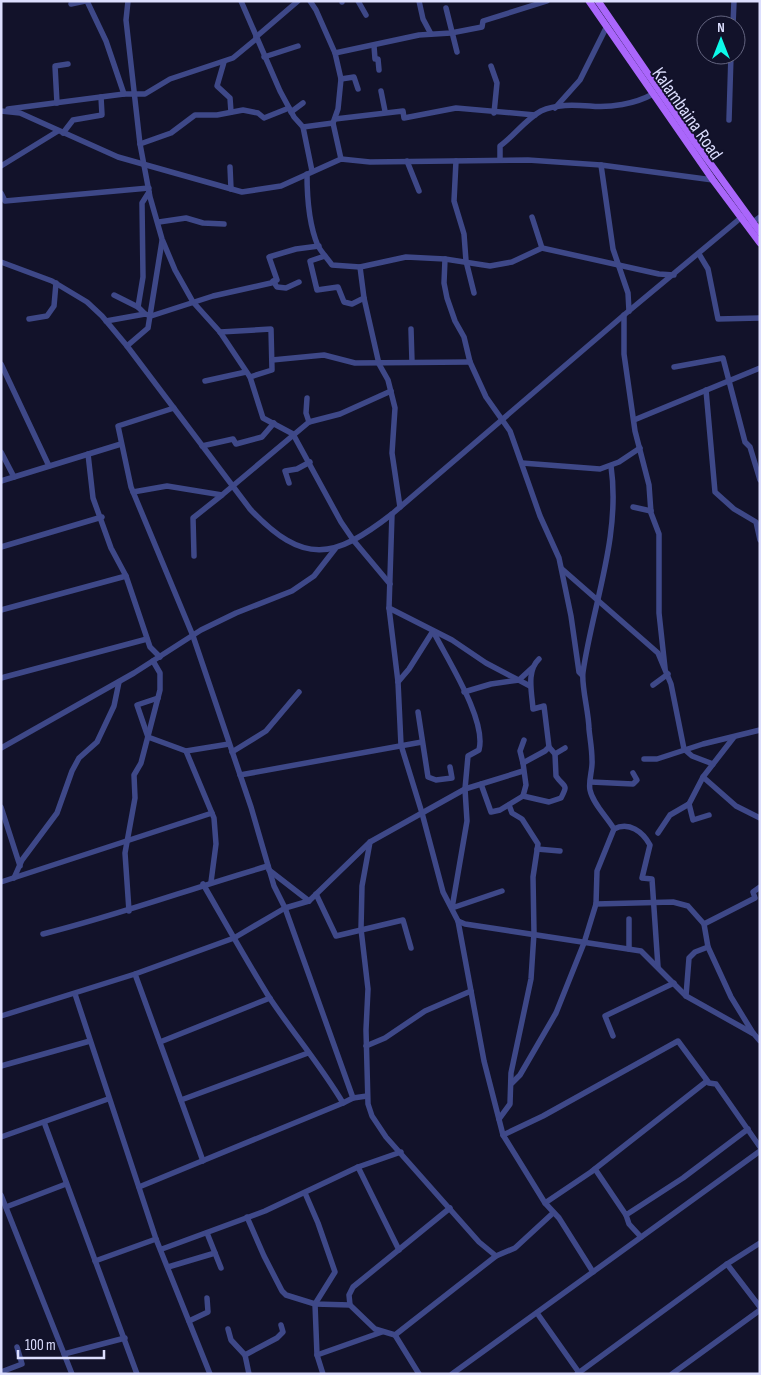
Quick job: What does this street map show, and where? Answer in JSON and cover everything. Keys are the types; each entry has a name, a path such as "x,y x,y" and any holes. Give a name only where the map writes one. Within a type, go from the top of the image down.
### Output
{"main road":[{"name":"Kalambaina Road","path":"590,1 713,180 750,224 760,243"},
{"path":"598,1 744,216"},
{"path":"750,224 760,232"}],"street":[{"path":"71,4 86,1 106,41 124,94"},
{"path":"128,1 126,20 140,144 149,190 162,239 175,270 193,302 220,332 248,374 263,418 293,434 310,462 341,522 354,541 390,584"},
{"path":"241,1 264,57 290,110 303,127 310,173 309,205 318,246 332,265 360,267 406,257 466,261 490,266 512,262 542,248 659,274 674,275"},
{"path":"1,110 124,94 145,94 170,79 224,62 245,50 298,1"},
{"path":"310,1 316,10 335,53 341,79 338,109 334,121 341,159"},
{"path":"358,1 366,15"},
{"path":"419,1 422,19 431,34"},
{"path":"335,53 482,26 482,21 547,1"},
{"path":"733,15 734,1"},
{"path":"446,8 456,52"},
{"path":"554,108 580,80 607,26"},
{"path":"264,57 298,46"},
{"path":"374,46 374,59 378,60 379,70"},
{"path":"224,62 217,86 230,98 231,112"},
{"path":"57,103 55,66 68,64"},
{"path":"729,120 731,65"},
{"path":"491,66 497,83 494,113"},
{"path":"341,79 354,77 358,88"},
{"path":"381,91 385,111"},
{"path":"500,160 500,146 535,115 554,108 578,104 603,106 643,100 653,94"},
{"path":"1,166 60,132 73,120 102,116 101,97"},
{"path":"140,144 171,133 195,116 217,115 243,110 258,113 264,118 290,110 303,103"},
{"path":"303,127 385,111 403,110 404,118 456,108 494,113 535,115"},
{"path":"1,110 20,113 118,157 242,192 262,191 281,186 341,159 370,162 528,160 601,165 713,180"},
{"path":"407,161 420,191"},
{"path":"456,161 454,201 464,234 466,261 474,294"},
{"path":"601,165 614,249 628,293 624,354 634,420 649,485 651,511 659,534 659,623 667,671 678,713 684,749 692,756 713,764"},
{"path":"230,167 231,189"},
{"path":"1,193 5,201 149,190"},
{"path":"138,307 144,277 142,203 149,190"},
{"path":"1,262 56,283 87,302 106,321 233,487 269,530 288,542 309,549 335,549 354,541 392,514 626,313 744,216"},
{"path":"532,217 542,248"},
{"path":"750,224 760,217"},
{"path":"159,222 186,218 203,223 224,224"},
{"path":"127,346 148,328 148,315 162,239"},
{"path":"106,321 148,315 277,280 269,257 296,249 318,246"},
{"path":"699,254 708,269 718,319 760,318"},
{"path":"325,256 310,262 317,290 338,287 344,302 352,304 364,298"},
{"path":"445,259 444,282 446,298 464,337 470,362 486,397 510,431 540,516 562,569 579,672 582,675"},
{"path":"360,267 364,298 379,364 388,380 395,408 393,471 400,507"},
{"path":"273,281 277,287 286,288 299,282"},
{"path":"29,319 47,316 54,306 56,283"},
{"path":"114,295 138,307 148,315"},
{"path":"205,381 270,372 272,360 271,329 220,332"},
{"path":"411,329 412,362"},
{"path":"272,360 324,355 355,363 470,362"},
{"path":"674,367 723,358 746,442 750,447 760,480"},
{"path":"1,364 49,466"},
{"path":"634,420 760,368"},
{"path":"706,390 715,492 734,509 756,522 760,540"},
{"path":"194,556 193,518 233,487 293,434 308,422 340,414 391,391"},
{"path":"307,398 306,413 308,422"},
{"path":"174,408 118,426 133,492 193,636 240,775 274,886 286,908 354,1098"},
{"path":"202,446 233,439 236,444 262,437 274,424"},
{"path":"1,480 122,444"},
{"path":"522,463 600,469 611,466 640,448"},
{"path":"1,452 14,477"},
{"path":"88,454 93,498 102,517 111,548 126,576 147,639 150,646 160,657"},
{"path":"289,483 285,471 297,469 310,462"},
{"path":"611,466 614,506 598,600 590,626 582,675 588,707 593,760 590,788 614,828"},
{"path":"133,492 167,486 222,495"},
{"path":"632,507 651,511"},
{"path":"392,514 389,608 398,682 401,747 422,813 443,892 458,921 484,1060 503,1135 545,1203 593,1272"},
{"path":"1,547 102,517"},
{"path":"1,748 119,682 236,612 292,591 314,576 335,549"},
{"path":"562,569 658,653 667,671"},
{"path":"1,610 126,576"},
{"path":"389,608 434,631 530,686"},
{"path":"398,682 434,631"},
{"path":"434,631 464,692 474,716 481,742 479,750 468,756 470,762 465,789 467,821 452,908"},
{"path":"1,678 147,639"},
{"path":"464,692 491,684 519,680 539,659"},
{"path":"129,911 126,841 135,798 134,775 141,763 158,698 160,673 154,661"},
{"path":"523,796 549,802 561,798 566,788 556,776 555,754 549,747 544,706 533,709 530,686 532,668"},
{"path":"653,685 667,671"},
{"path":"14,878 20,866 57,813 72,770 79,758 97,742 114,706 119,682"},
{"path":"232,752 266,731 299,692"},
{"path":"148,737 137,704 158,698"},
{"path":"418,712 428,777 436,780 452,778 450,767"},
{"path":"644,759 657,759 684,749 760,730"},
{"path":"148,737 186,751 229,744"},
{"path":"658,833 670,815 689,804 703,777 734,737"},
{"path":"480,784 491,812 509,805 523,796 526,785 520,751 524,740"},
{"path":"240,775 422,742"},
{"path":"523,763 549,747"},
{"path":"555,754 565,748"},
{"path":"186,751 212,813 216,844 212,882"},
{"path":"1,1016 135,974 234,938 286,908 309,900 370,842 465,789 523,771"},
{"path":"591,782 633,784 637,780 633,773"},
{"path":"703,777 736,806 760,818"},
{"path":"689,804 693,820 709,815"},
{"path":"499,1119 510,1104 511,1073 531,979 534,934 533,876 538,844 522,819 512,813 509,805"},
{"path":"1,807 22,876"},
{"path":"1,882 212,813"},
{"path":"512,1083 520,1075 556,1013 584,943 596,904 597,871 614,828 620,825 630,827 644,834 650,845 642,878 652,879 658,967"},
{"path":"370,842 362,886 362,930 368,989 367,1096 372,1116 386,1137 479,1242 496,1256"},
{"path":"537,849 560,850"},
{"path":"43,934 129,911 203,884 268,868"},
{"path":"268,868 309,900"},
{"path":"203,884 270,998 308,1053 328,1076 344,1103"},
{"path":"704,924 755,898 754,892 760,887"},
{"path":"452,908 502,891"},
{"path":"316,894 336,936 403,920 411,948"},
{"path":"596,904 673,902 688,906 704,924 708,947 732,996 760,1042"},
{"path":"628,949 629,919"},
{"path":"458,921 464,924 640,951 686,996 754,1034"},
{"path":"686,996 689,958 695,952 708,947"},
{"path":"135,974 204,1161"},
{"path":"613,1036 605,1016 674,983"},
{"path":"366,1046 385,1038 425,1011 471,991"},
{"path":"75,994 108,1099 156,1239 162,1249 210,1374"},
{"path":"160,1042 270,998"},
{"path":"1,1066 90,1041"},
{"path":"503,1135 544,1116 678,1041 708,1081 716,1084 760,1147"},
{"path":"181,1100 308,1053"},
{"path":"545,1203 595,1169 708,1081"},
{"path":"139,1187 354,1098 367,1096"},
{"path":"1,1137 108,1099"},
{"path":"44,1122 94,1262 125,1338 137,1374"},
{"path":"626,1215 683,1178 748,1129"},
{"path":"452,1374 760,1151"},
{"path":"162,1249 247,1217 358,1168 401,1152"},
{"path":"358,1168 398,1250"},
{"path":"595,1169 626,1215 629,1224 641,1237"},
{"path":"6,1207 66,1184"},
{"path":"305,1193 318,1223 335,1272 315,1304 317,1355 323,1374"},
{"path":"1,1195 72,1374"},
{"path":"350,1305 350,1289 450,1208"},
{"path":"395,1335 496,1256 515,1248 553,1212"},
{"path":"247,1217 282,1291 295,1299 315,1304 350,1305 382,1332"},
{"path":"207,1233 222,1268"},
{"path":"94,1262 156,1239"},
{"path":"537,1313 578,1373 727,1264 760,1243"},
{"path":"168,1267 215,1253"},
{"path":"672,1374 760,1308 727,1264"},
{"path":"189,1321 208,1312 207,1298"},
{"path":"245,1356 277,1338 283,1332 281,1325"},
{"path":"228,1329 231,1340 245,1356 249,1374"},
{"path":"317,1355 382,1332 390,1332 395,1335 419,1374"},
{"path":"64,1354 125,1338"},
{"path":"1,1372 22,1364 17,1347"}]}
